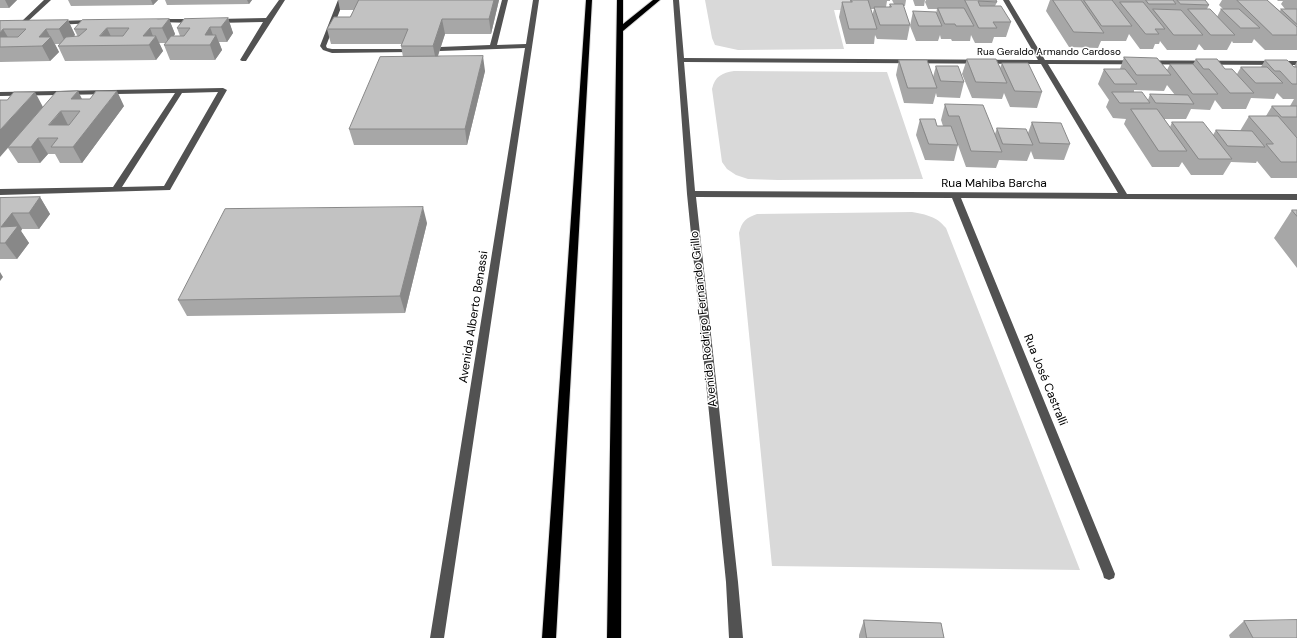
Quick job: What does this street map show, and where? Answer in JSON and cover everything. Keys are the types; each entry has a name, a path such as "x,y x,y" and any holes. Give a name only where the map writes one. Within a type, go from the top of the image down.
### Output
{"main road":[{"path":"549,638 589,0"},
{"path":"614,638 620,0"},
{"path":"620,30 657,0"}],"street":[{"path":"23,23 48,0"},
{"path":"244,60 282,0"},
{"path":"341,0 323,46 324,50 409,50"},
{"path":"494,47 505,0"},
{"name":"Avenida Alberto Benassi","path":"437,638 536,0"},
{"name":"Avenida Rodrigo Fernando Grillo","path":"676,0 682,60 691,194 732,582 736,638"},
{"path":"1006,0 1124,196"},
{"path":"150,22 268,20"},
{"path":"47,23 102,22"},
{"path":"15,23 31,23"},
{"path":"440,49 529,46"},
{"name":"Rua Geraldo Armando Cardoso","path":"682,60 1297,63"},
{"path":"0,94 223,90 167,188 0,192"},
{"path":"116,189 180,91"},
{"name":"Rua Mahiba Barcha","path":"691,194 1297,197"},
{"name":"Rua José Castralli","path":"956,196 1109,574"}],"shaded area":[{"path":"705,0 859,0 863,10 834,10 844,49 738,50 715,45 712,38"},
{"path":"734,71 887,72 923,179 778,180 748,179 736,175 727,169 722,162 712,89 717,78"},
{"path":"912,212 935,218 946,228 1080,570 772,566 739,233 740,229 745,220 757,214"}],"building":[{"path":"359,0 494,0 489,19 442,19 433,46 401,46 408,29 327,29 334,17 350,17"},
{"path":"851,0 868,0 877,29 849,29 842,2 852,2"},
{"path":"965,0 996,0 997,2 978,1 980,6 1001,6 1011,22 993,22 997,28 979,28"},
{"path":"1053,0 1081,0 1104,33 1074,32"},
{"path":"1084,0 1112,0 1132,26 1102,26"},
{"path":"1146,0 1173,0 1176,4 1149,4"},
{"path":"1177,0 1205,0 1209,5 1181,4"},
{"path":"1237,0 1267,0 1297,27 1297,35 1273,35"},
{"path":"1120,2 1143,2 1165,29 1155,29 1159,34 1146,34"},
{"path":"890,4 903,4 910,25 880,25 874,7 891,7"},
{"path":"938,8 964,8 974,26 956,26 955,24 945,24"},
{"path":"1153,9 1181,10 1203,35 1174,35"},
{"path":"1188,9 1210,9 1235,35 1211,35"},
{"path":"1221,9 1239,9 1260,28 1241,28"},
{"path":"1281,9 1297,9 1297,24"},
{"path":"913,11 936,12 942,26 919,26"},
{"path":"228,18 221,27 210,27 205,35 216,35 210,45 164,45 171,36 184,36 190,28 177,28 184,19"},
{"path":"169,19 162,28 150,28 143,36 156,36 149,45 58,46 66,37 79,36 87,29 74,29 82,20","holes":["107,28 129,28 123,36 100,36"]},
{"path":"68,20 59,29 46,29 39,37 51,37 42,46 0,47 0,37 18,37 26,29 3,29 0,33 0,21"},
{"path":"483,56 465,129 349,129 380,57"},
{"path":"1124,57 1157,58 1171,75 1137,75"},
{"path":"967,59 996,59 1007,83 976,82"},
{"path":"1196,59 1217,59 1225,69 1232,69 1254,93 1230,93 1209,69 1204,69"},
{"path":"899,60 927,60 937,88 908,88"},
{"path":"1265,60 1287,60 1294,67 1297,67 1297,84 1292,84 1280,71 1275,71"},
{"path":"1002,63 1028,63 1042,92 1015,91"},
{"path":"1170,64 1193,64 1218,94 1193,94"},
{"path":"936,66 958,66 964,82 941,81"},
{"path":"1241,67 1267,67 1283,83 1256,83"},
{"path":"1104,69 1125,69 1137,84 1115,84"},
{"path":"78,91 71,99 90,99 96,91 117,91 73,147 51,147 58,138 38,138 31,147 8,147 56,92","holes":["61,111 80,111 69,125 49,125"]},
{"path":"14,92 35,92 0,130 0,100 7,100"},
{"path":"1112,92 1142,92 1150,103 1120,103"},
{"path":"1150,94 1188,95 1194,104 1156,103"},
{"path":"945,104 983,105 1002,152 971,151 959,116 949,116"},
{"path":"1272,106 1297,106 1297,117 1282,117"},
{"path":"1131,109 1157,109 1187,151 1159,151"},
{"path":"1249,116 1278,116 1297,138 1297,162 1281,162 1266,144 1273,144"},
{"path":"920,119 935,119 937,126 951,126 958,145 929,144"},
{"path":"1032,122 1061,123 1070,144 1040,143"},
{"path":"1172,122 1203,122 1232,159 1199,159"},
{"path":"997,128 1026,129 1033,145 1003,144"},
{"path":"1216,130 1252,131 1265,147 1228,146"},
{"path":"40,197 29,213 12,213 1,227 18,226 5,243 0,243 0,198"},
{"path":"423,207 400,296 178,300 225,209"},
{"path":"1292,210 1297,210 1297,216"},
{"path":"864,620 941,623 944,638 867,638"},
{"path":"1297,620 1297,638 1253,638 1244,621"}]}
